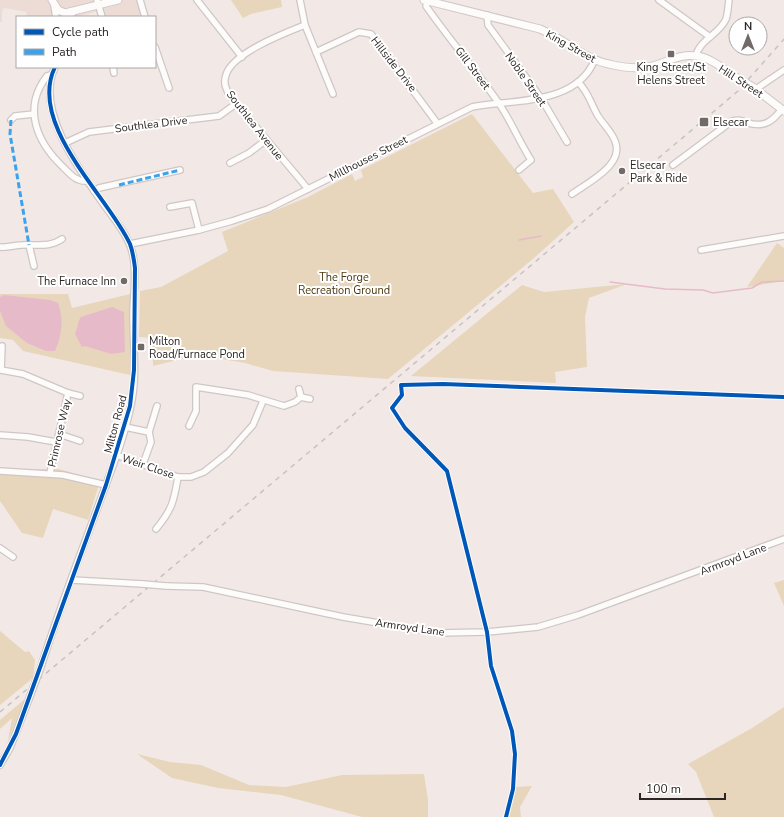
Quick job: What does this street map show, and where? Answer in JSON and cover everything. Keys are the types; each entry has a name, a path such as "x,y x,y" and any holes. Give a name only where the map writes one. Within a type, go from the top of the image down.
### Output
{"main road":[{"path":"53,2 61,13 74,12 98,3 118,0"},
{"name":"King Street","path":"425,0 540,29 595,59 609,64 642,68 686,56 696,56"},
{"name":"Hill Street","path":"696,56 710,61 755,88 783,110"}],"street":[{"path":"140,0 145,16"},
{"path":"197,0 242,57"},
{"path":"300,0 305,25 333,94"},
{"name":"Gill Street","path":"425,0 427,8 498,102 520,137 521,144 532,160 519,170"},
{"path":"659,0 710,37"},
{"path":"696,56 698,49 719,30 726,19 729,0"},
{"path":"53,2 56,16"},
{"path":"98,3 102,16"},
{"path":"69,16 74,12"},
{"name":"Noble Street","path":"487,15 488,25 541,98 567,142"},
{"name":"Southlea Avenue","path":"305,25 280,35 242,57 229,69 225,80 226,88 236,104 308,189"},
{"name":"Hillside Drive","path":"316,52 359,32 372,34 437,123"},
{"path":"156,49 169,88"},
{"name":"Millhouses Street","path":"130,244 232,222 268,208 472,107 498,102 541,98 559,93 578,82 590,69 595,59"},
{"name":"Milton Road","path":"0,765 10,748 29,700 116,456 132,399 134,370 135,268 130,244 88,182 64,142 51,106 49,91 54,68"},
{"path":"113,68 114,73"},
{"path":"755,88 784,70"},
{"name":"Milton Road","path":"51,75 47,76 39,90 34,114 36,129 42,143 52,157 76,179 88,182"},
{"path":"572,194 609,166 617,154 615,141 597,115 587,94 578,82"},
{"name":"Southlea Drive","path":"64,142 89,132 219,116 236,104"},
{"path":"673,165 732,121 739,120 758,125 766,124 783,110"},
{"path":"11,120 14,116 34,114"},
{"path":"230,163 249,153 266,140"},
{"path":"94,191 99,188 180,170"},
{"path":"170,208 192,203 199,230"},
{"path":"702,250 784,236"},
{"path":"0,247 54,244 62,239"},
{"path":"30,245 34,266"},
{"name":"Primrose Way","path":"2,346 1,370 23,374 68,393 80,396"},
{"path":"189,426 196,411 196,387 248,395 263,401 284,406 295,402 301,397"},
{"path":"299,388 301,397"},
{"name":"Primrose Way","path":"50,473 68,393"},
{"path":"301,397 310,399"},
{"name":"Weir Close","path":"116,456 178,477 191,477 204,472 228,453 253,425 263,401"},
{"path":"143,464 151,442 149,432 157,406"},
{"path":"125,427 149,432"},
{"path":"59,434 80,441"},
{"path":"0,435 28,437 56,442"},
{"path":"0,471 50,473 106,485"},
{"path":"156,529 169,513 174,500 178,477"},
{"name":"Armroyd Lane","path":"72,580 203,587 343,617 438,633 487,632 538,627 578,615 784,539"},
{"path":"0,548 13,557"}],"shaded area":[{"path":"0,0 136,0 141,16 104,16 102,10 81,16 27,16 26,12 4,8 2,12 2,22 0,22"},
{"path":"4,295 50,300 58,303 62,321 55,351 46,351 27,343 6,326 0,311 0,297"},
{"path":"112,307 124,312 125,352 111,354 85,346 82,347 75,334 81,317"}],"green space":[{"path":"231,0 281,0 282,7 251,14 243,18"},
{"name":"The Forge Recreation Ground","path":"472,114 533,193 553,189 574,222 534,258 388,379 273,371 245,363 198,355 153,366 152,338 139,337 140,291 161,287 228,251 222,232 308,197 352,174 355,181 363,177 361,170"},
{"path":"777,243 784,248 784,281 747,287"},
{"path":"627,284 589,298 585,317 587,367 555,372 556,383 411,376 522,285 544,292"},
{"path":"0,294 68,294 72,308 130,294 130,375 23,351 13,340 0,338"},
{"path":"59,469 100,481 88,520 53,509 43,538 22,533 0,501 0,470"},
{"path":"784,580 784,606 774,583"},
{"path":"0,631 25,652 29,651 35,660 33,678 0,705"},
{"path":"25,699 8,740 12,718 0,729 0,720"},
{"path":"784,707 784,817 714,817 696,772 688,764 752,728"},
{"path":"137,754 170,762 201,765 249,785 286,787 342,775 424,774 428,800 428,817 362,817 281,795 218,788 172,778"},
{"path":"532,786 520,807 521,817 509,817 515,787"}],"waterway":[{"path":"519,240 541,236"},
{"path":"610,282 665,289 703,290 713,293 752,288 762,282 784,281"}],"railway":[{"path":"0,712 738,91 784,39"}],"marked path":[{"path":"11,120 10,134 29,245"},
{"path":"119,185 180,170"}],"cycle path":[{"path":"0,765 16,734 106,485 130,406 134,370 135,268 132,250 119,225 74,159 61,136 52,112 49,89 55,68"},
{"path":"506,817 513,789 515,754 512,731 491,666 487,632 447,471 405,428 392,408 402,395 401,385 443,384 784,397"}],"place":[{"name":"King Street/St Helens Street","path":"671,54"},
{"name":"Elsecar","path":"704,122"},
{"name":"Elsecar Park & Ride","path":"622,171"},
{"name":"The Furnace Inn","path":"124,281"},
{"name":"Milton Road/Furnace Pond","path":"141,347"}]}
